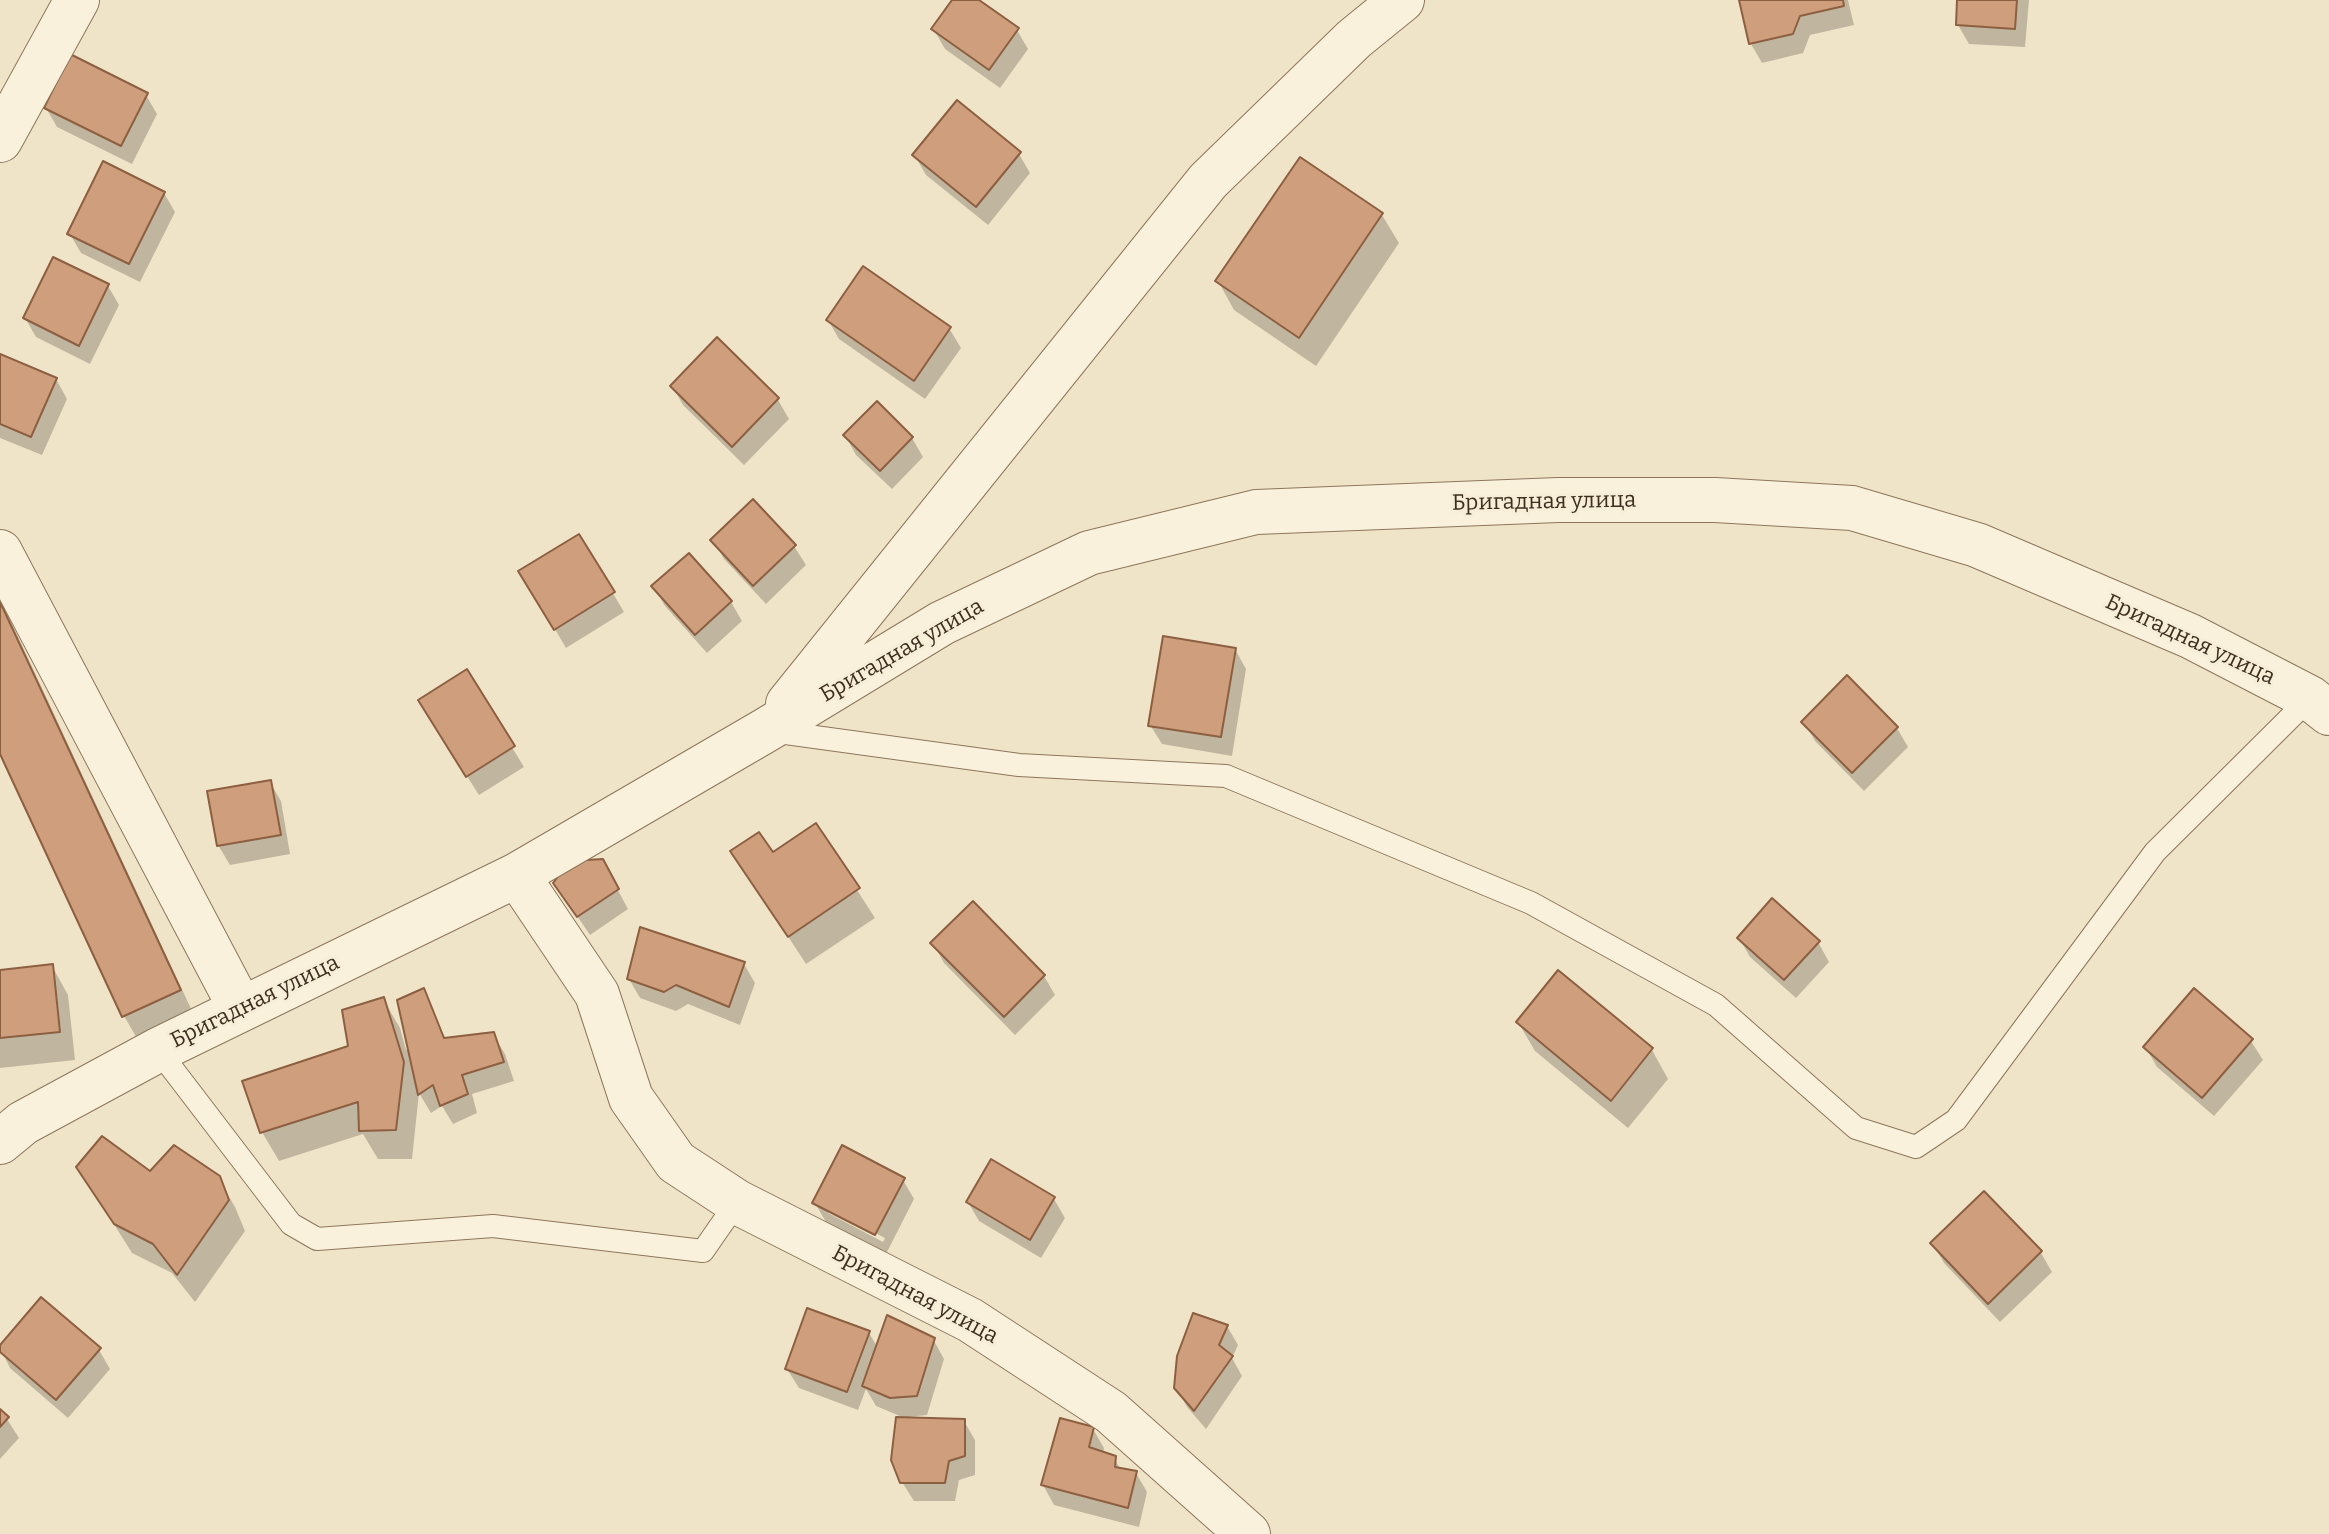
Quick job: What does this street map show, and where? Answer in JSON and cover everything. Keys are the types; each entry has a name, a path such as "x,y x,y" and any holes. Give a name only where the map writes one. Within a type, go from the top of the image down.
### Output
{"street":[{"path":"0,140 77,0"},
{"path":"1354,39 1374,0"},
{"name":"Бригадная улица","path":"766,730 1208,181 1354,39 1402,0"},
{"name":"Бригадная улица","path":"0,1142 23,1123 158,1050 517,875 942,623 1089,553 1256,512 1558,500 1715,500 1852,508 1977,545 2190,636 2319,705"},
{"path":"0,552 241,1009"},
{"name":"Бригадная улица","path":"517,875 597,994 631,1098 676,1162 737,1202 970,1320 1111,1412 1248,1534"}],"lane":[{"path":"766,730 1019,765 1226,776 1531,903 1716,1005 1856,1128 1916,1147 1956,1120 2155,852 2319,705"},
{"path":"158,1050 291,1224 317,1239 493,1226 703,1251 737,1202"}],"building":[{"path":"952,0 979,0 1019,28 989,70 931,29"},
{"path":"1739,0 1843,0 1844,6 1800,16 1793,34 1749,44"},
{"path":"1957,0 2017,0 2015,29 1956,25"},
{"path":"70,54 148,93 121,146 44,108"},
{"path":"957,100 1021,152 976,207 912,155"},
{"path":"1300,157 1383,213 1299,338 1215,281"},
{"path":"103,161 165,192 129,264 67,234"},
{"path":"53,257 109,284 79,346 23,318"},
{"path":"863,266 951,327 914,381 826,320"},
{"path":"717,337 779,398 732,447 670,386"},
{"path":"0,354 57,378 31,437 0,424"},
{"path":"877,401 913,437 880,471 843,435"},
{"path":"753,499 796,545 753,586 710,540"},
{"path":"579,534 615,592 554,630 518,571"},
{"path":"689,553 732,601 695,635 651,586"},
{"path":"0,602 181,990 122,1017 0,754"},
{"path":"1163,636 1236,648 1221,737 1148,726"},
{"path":"467,669 515,746 466,777 418,700"},
{"path":"1847,675 1898,727 1852,773 1801,722"},
{"path":"271,780 281,835 217,846 207,791"},
{"path":"816,823 860,888 788,937 730,851 759,832 773,852"},
{"path":"603,859 619,889 577,917 553,883 570,861"},
{"path":"1772,898 1820,941 1784,980 1737,938"},
{"path":"973,901 1045,975 1004,1017 930,943"},
{"path":"640,927 745,962 729,1007 676,985 664,992 627,979"},
{"path":"53,964 60,1032 0,1038 0,970"},
{"path":"1558,970 1653,1048 1611,1101 1516,1022"},
{"path":"424,988 444,1038 494,1032 504,1062 462,1075 468,1094 440,1106 433,1085 418,1095 397,1000"},
{"path":"2194,988 2253,1039 2202,1098 2143,1047"},
{"path":"384,997 404,1062 396,1130 359,1131 358,1102 260,1133 242,1081 348,1046 342,1010"},
{"path":"102,1136 150,1171 174,1145 220,1176 229,1200 177,1275 153,1244 114,1224 76,1167"},
{"path":"842,1145 905,1178 875,1235 812,1203"},
{"path":"991,1159 1055,1197 1030,1240 966,1202"},
{"path":"1984,1191 2042,1251 1988,1304 1930,1243"},
{"path":"41,1297 101,1348 56,1400 0,1352 0,1345"},
{"path":"807,1308 870,1331 847,1392 785,1369"},
{"path":"1193,1313 1228,1325 1219,1345 1233,1356 1194,1411 1174,1388 1177,1356"},
{"path":"887,1315 935,1338 917,1396 890,1398 862,1386"},
{"path":"0,1409 9,1417 0,1427"},
{"path":"896,1417 965,1419 965,1456 949,1461 945,1483 900,1483 891,1460"},
{"path":"1060,1418 1094,1427 1089,1447 1116,1456 1115,1467 1137,1471 1128,1508 1041,1485"}]}
